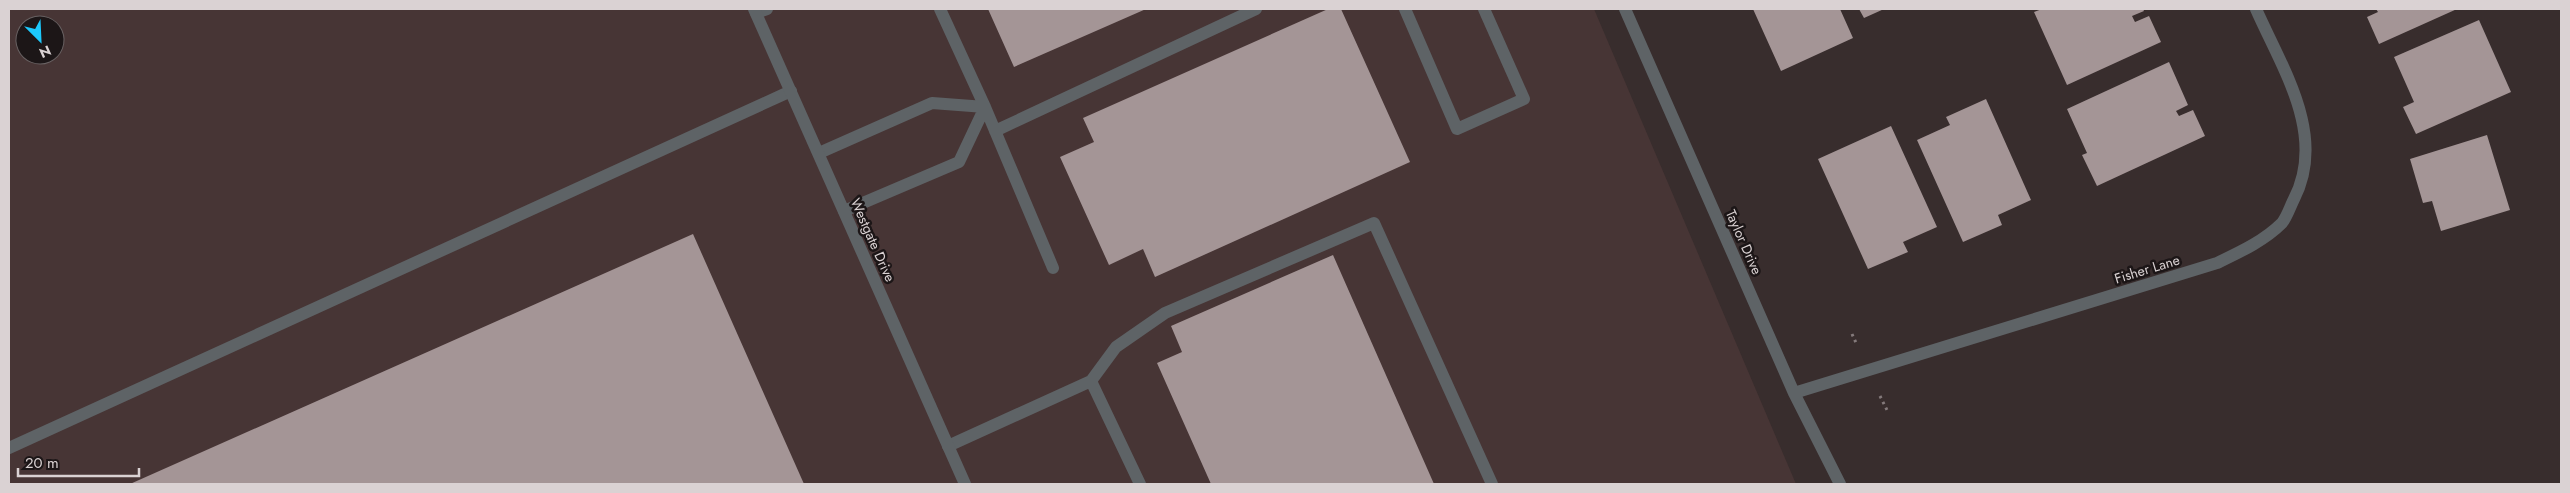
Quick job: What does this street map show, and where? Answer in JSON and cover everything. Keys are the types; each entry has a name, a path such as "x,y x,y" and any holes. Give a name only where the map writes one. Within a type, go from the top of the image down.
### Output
{"street":[{"path":"940,9 985,107 1053,268"},
{"path":"995,131 1256,9"},
{"path":"1405,9 1457,129 1524,99 1484,9"},
{"name":"Taylor Drive","path":"1625,9 1794,393 1840,484"},
{"name":"Fisher Lane","path":"1794,393 2218,263 2257,244 2283,222 2298,192 2307,161 2302,113 2256,9"},
{"name":"Westgate Drive","path":"759,10 791,91 965,484"},
{"path":"9,448 791,91"},
{"path":"819,153 932,103 985,107"},
{"path":"844,211 959,162 985,107"},
{"path":"948,446 1091,381 1116,347 1166,313 1374,223 1492,484"},
{"path":"1091,381 1140,484"}],"shaded area":[{"path":"9,9 1594,9 1796,484 9,484"}],"building":[{"path":"988,9 1146,9 1014,67"},
{"path":"1328,9 1341,9 1410,162 1155,277 1143,249 1109,265 1060,157 1094,142 1083,118"},
{"path":"1753,9 1840,9 1853,38 1781,71"},
{"path":"1859,9 1884,9 1864,18"},
{"path":"2042,9 2143,9 2144,11 2132,16 2135,22 2149,16 2161,42 2067,85 2034,12"},
{"path":"2376,9 2457,9 2379,44 2367,17 2378,12"},
{"path":"2479,20 2511,92 2416,134 2403,107 2414,102 2394,57"},
{"path":"2169,62 2188,105 2176,111 2179,116 2193,110 2205,136 2097,186 2082,155 2087,153 2067,109"},
{"path":"1986,99 2031,200 1998,215 2002,225 1963,242 1917,140 1950,125 1946,117"},
{"path":"1891,126 1937,227 1903,242 1908,252 1868,269 1818,159"},
{"path":"2487,135 2510,210 2441,231 2432,201 2423,203 2410,159"},
{"path":"693,234 804,484 130,484"},
{"path":"1333,255 1434,484 1211,484 1157,363 1182,352 1171,326"}]}
